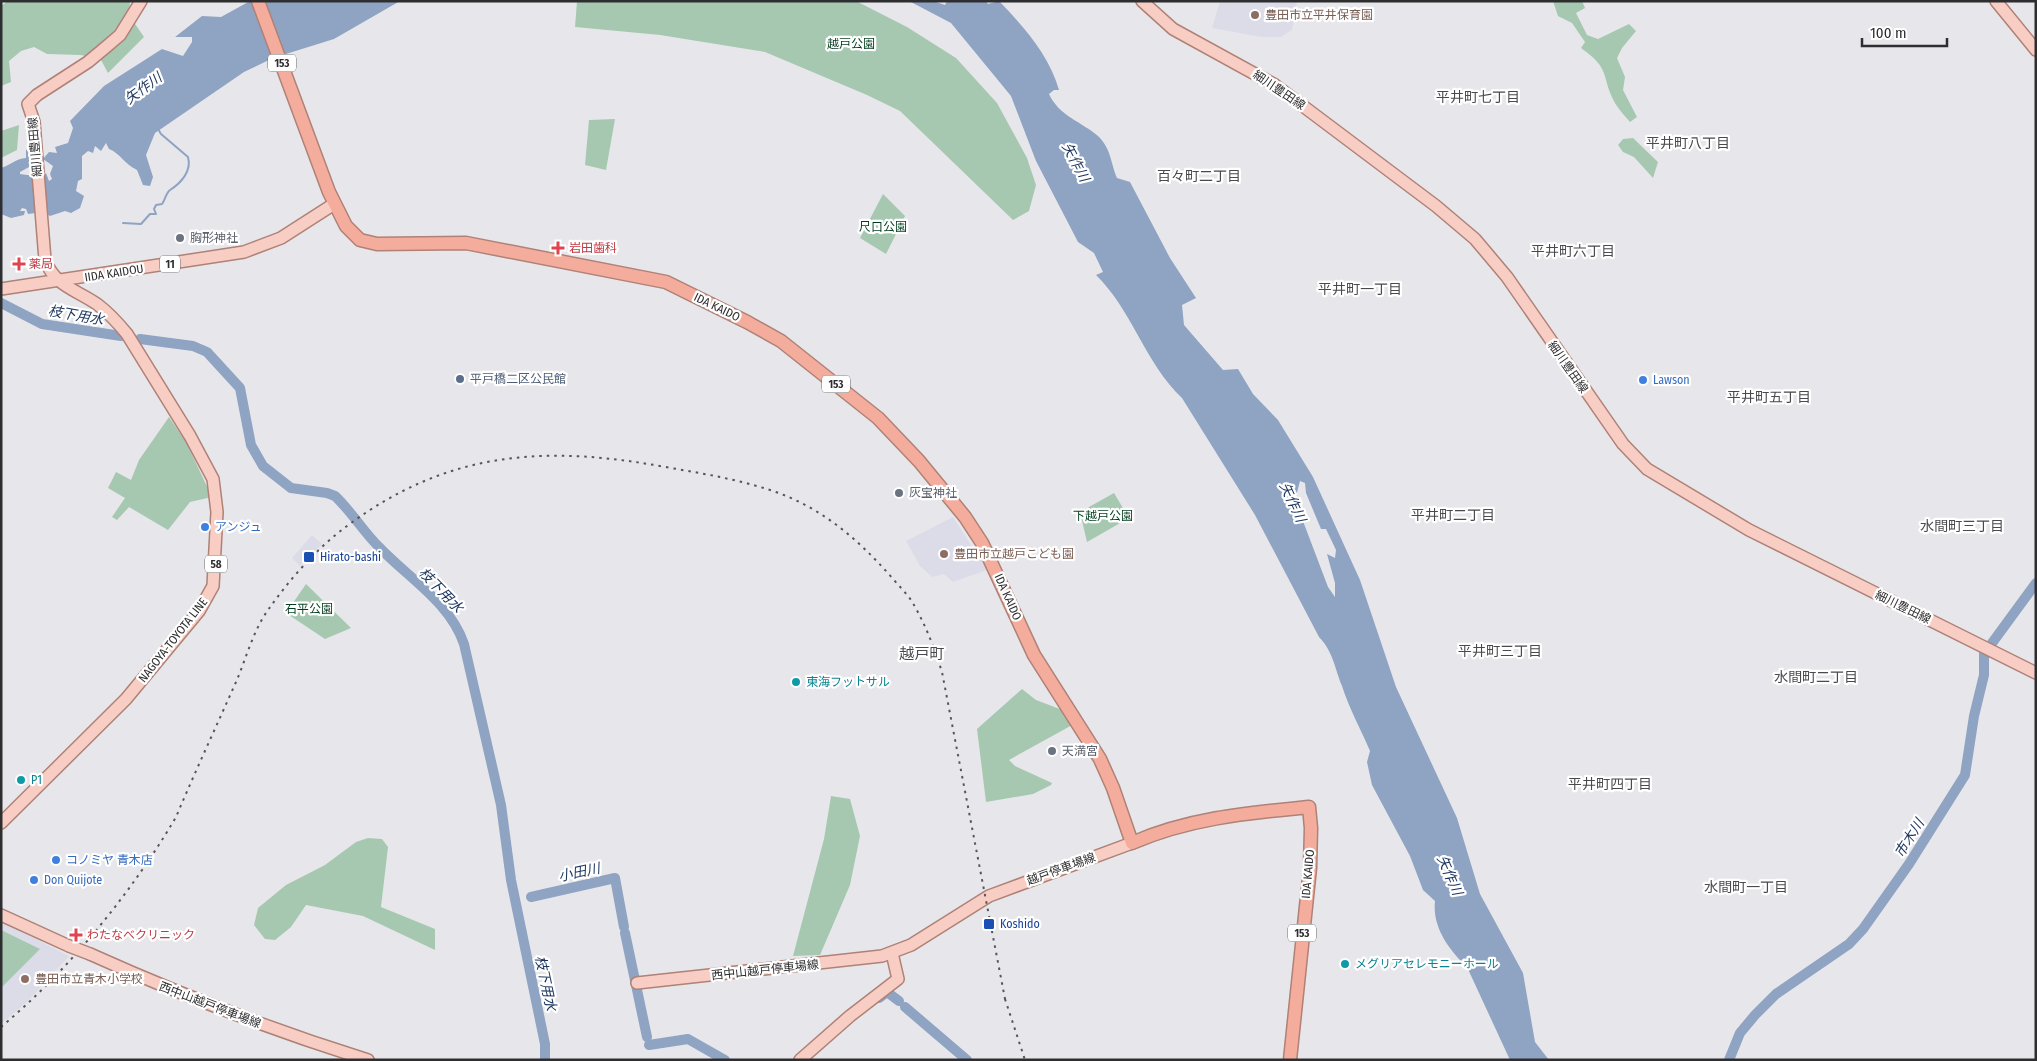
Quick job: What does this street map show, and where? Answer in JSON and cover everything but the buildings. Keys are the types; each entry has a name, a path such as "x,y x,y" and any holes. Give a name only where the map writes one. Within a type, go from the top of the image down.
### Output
{"highway":[{"name":"153","path":"258,1 334,204"},
{"name":"IDA KAIDO","path":"334,204 352,232 367,243 466,243 666,282 772,335 824,373 878,418 900,440 965,516 992,562 1034,655 1100,759 1132,843 1199,820 1309,807 1311,828 1310,868 1290,1060"}],"main road":[{"name":"細川豊田線","path":"58,282 50,273 45,260 34,122 28,104 36,95 88,62 120,35 141,1"},
{"name":"細川豊田線","path":"1142,1 1162,21 1180,33 1275,85 1428,200 1475,239 1506,277 1623,444 1647,468 1758,534 1998,653 2036,674"},
{"path":"1996,1 2036,50"},
{"name":"IIDA KAIDOU","path":"1,289 58,282 244,252 280,238 334,204"},
{"name":"NAGOYA-TOYOTA LINE","path":"1,823 126,699 199,610 213,586 215,571 216,491 199,452 128,334 114,318 96,304 58,282"},
{"name":"越戸停車場線","path":"989,896 1132,843"},
{"name":"西中山越戸停車場線","path":"637,983 868,959 892,953 928,935 989,896"},
{"name":"西中山越戸停車場線","path":"1,915 221,1011 368,1060"},
{"path":"800,1060 850,1016 898,979 892,953"}],"shaded area":[{"name":"豊田市立平井保育園","path":"1220,1 1297,1 1292,30 1281,37 1261,37 1212,28"},
{"name":"豊田市立越戸こども園","path":"953,517 987,570 953,582 944,574 932,577 920,566 906,541"},
{"path":"312,535 322,544 300,566 292,558"},
{"name":"豊田市立青木小学校","path":"1,921 69,956 28,1001 1,1024"}],"green space":[{"path":"8,1 130,1 129,15 144,37 108,73 101,60 81,55 47,54 34,47 21,51 9,61 11,82 1,86 1,6"},
{"name":"越戸公園","path":"577,1 856,1 907,27 956,58 997,103 1027,158 1036,185 1029,211 1013,220 900,111 867,95 765,52 660,35 575,27"},
{"path":"1553,1 1582,1 1585,8 1576,13 1587,35 1598,39 1629,24 1636,31 1622,48 1617,58 1625,77 1623,90 1637,117 1630,122 1615,103 1601,68 1581,48 1585,42 1572,23 1558,16"},
{"path":"615,119 606,170 585,165 589,120"},
{"path":"19,125 17,150 1,158 1,131"},
{"path":"1633,138 1658,162 1653,178 1634,157 1623,152 1618,145 1623,139"},
{"name":"尺口公園","path":"883,194 905,216 886,254 860,238"},
{"path":"169,417 186,442 212,497 190,502 168,530 129,507 117,520 112,517 125,498 108,488 116,472 131,480 139,460"},
{"name":"下越戸公園","path":"1114,493 1129,518 1087,542 1080,512"},
{"name":"石平公園","path":"306,584 351,628 325,639 286,613"},
{"path":"1022,689 1036,700 1065,711 1074,724 1009,760 1015,766 1052,783 1051,785 1033,794 986,802 977,729"},
{"path":"831,796 850,799 860,836 850,885 820,955 793,956 824,839"},
{"path":"368,838 382,839 388,847 381,907 435,929 435,950 363,916 306,905 291,927 275,940 265,939 254,925 258,908 286,885 325,865 356,842"},
{"path":"1,930 40,949 1,988"}],"water":[{"name":"矢作川","path":"250,1 400,1 334,39 273,58 244,72 155,133 146,155 153,177 150,186 143,185 137,170 109,149 106,143 101,151 95,146 93,153 88,151 82,156 82,179 78,181 76,191 84,196 80,208 71,213 65,211 50,216 43,212 28,214 26,209 22,208 20,211 25,211 24,215 11,218 1,214 1,168 26,158 26,150 29,148 29,167 20,172 20,174 42,177 46,173 49,181 52,179 50,174 53,166 43,159 49,152 57,153 55,147 68,143 73,128 70,121 104,86 162,49 183,56 192,42 192,37 175,37 202,16 221,17"},
{"name":"矢作川","path":"909,1 933,1 945,5 947,1 986,1 988,4 999,1 1035,42 1055,77 1059,90 1054,90 1049,94 1053,102 1065,113 1092,131 1106,146 1117,178 1130,182 1170,258 1196,298 1182,305 1184,325 1223,370 1238,369 1253,394 1278,420 1313,477 1360,580 1396,687 1457,818 1480,894 1523,973 1535,1042 1549,1060 1510,1060 1467,967 1448,946 1443,937 1436,920 1435,901 1423,890 1410,856 1372,785 1367,762 1370,751 1348,702 1328,648 1319,637 1255,515 1182,398 1158,369 1119,304 1096,275 1103,272 1094,253 1078,242 1036,161 1011,96 951,23","holes":["1300,481 1305,483 1306,493 1321,529 1326,529 1336,550 1335,558 1327,554 1335,583 1335,597 1328,587 1295,500"]}],"waterway":[{"path":"123,223 141,224 150,214 156,214 154,209 156,205 162,204 169,191 182,180 187,172 188,157 161,134 158,129"},
{"name":"枝下用水","path":"1,303 42,324 121,336"},
{"name":"枝下用水","path":"140,339 193,346 207,352 240,388 251,445 263,466 291,488 327,493 335,496 378,546 427,591 449,615 457,629 464,644 501,805 511,880 545,1044 545,1060"},
{"name":"市木川","path":"1729,1060 1740,1033 1755,1015 1776,994 1849,944 1863,929 1909,864 1965,775 1974,716 1984,675 1984,654 2036,583"},
{"name":"小田川","path":"531,897 615,878 624,927"},
{"name":"小田川","path":"625,933 647,1037"},
{"name":"小田川","path":"879,998 887,992 899,1001"},
{"name":"小田川","path":"905,1007 967,1060"},
{"name":"小田川","path":"649,1045 688,1039 725,1060"}],"railway":[{"path":"1,1027 51,981 98,929 159,845 176,817 236,682 258,627 276,599 304,565 347,526 385,500 424,481 463,468 502,459 542,456 626,461 684,470 773,491 808,507 840,527 868,552 905,592 925,626 942,672 1006,1004"},
{"path":"1005,999 1025,1060"}],"place":[{"name":"豊田市立平井保育園","path":"1255,15"},
{"name":"胸形神社","path":"180,238"},
{"name":"岩田歯科","path":"558,248"},
{"name":"薬局","path":"19,264"},
{"name":"平戸橋二区公民館","path":"460,379"},
{"name":"Lawson","path":"1643,380"},
{"name":"灰宝神社","path":"899,493"},
{"name":"アンジュ","path":"205,527"},
{"name":"豊田市立越戸こども園","path":"944,554"},
{"name":"Hirato-bashi","path":"309,557"},
{"name":"東海フットサル","path":"796,682"},
{"name":"天満宮","path":"1052,751"},
{"name":"P1","path":"21,780"},
{"name":"コノミヤ 青木店","path":"56,860"},
{"name":"Don Quijote","path":"34,880"},
{"name":"Koshido","path":"989,924"},
{"name":"わたなべクリニック","path":"76,935"},
{"name":"メグリアセレモニーホール","path":"1345,964"},
{"name":"豊田市立青木小学校","path":"25,979"}],"district":[{"name":"平井町七丁目","path":"1478,97"},
{"name":"平井町八丁目","path":"1688,143"},
{"name":"百々町二丁目","path":"1199,176"},
{"name":"平井町六丁目","path":"1573,251"},
{"name":"平井町一丁目","path":"1360,289"},
{"name":"平井町五丁目","path":"1769,397"},
{"name":"平井町二丁目","path":"1453,515"},
{"name":"水間町三丁目","path":"1962,526"},
{"name":"平井町三丁目","path":"1500,651"},
{"name":"越戸町","path":"922,654"},
{"name":"水間町二丁目","path":"1816,677"},
{"name":"平井町四丁目","path":"1610,784"},
{"name":"水間町一丁目","path":"1746,887"}]}
